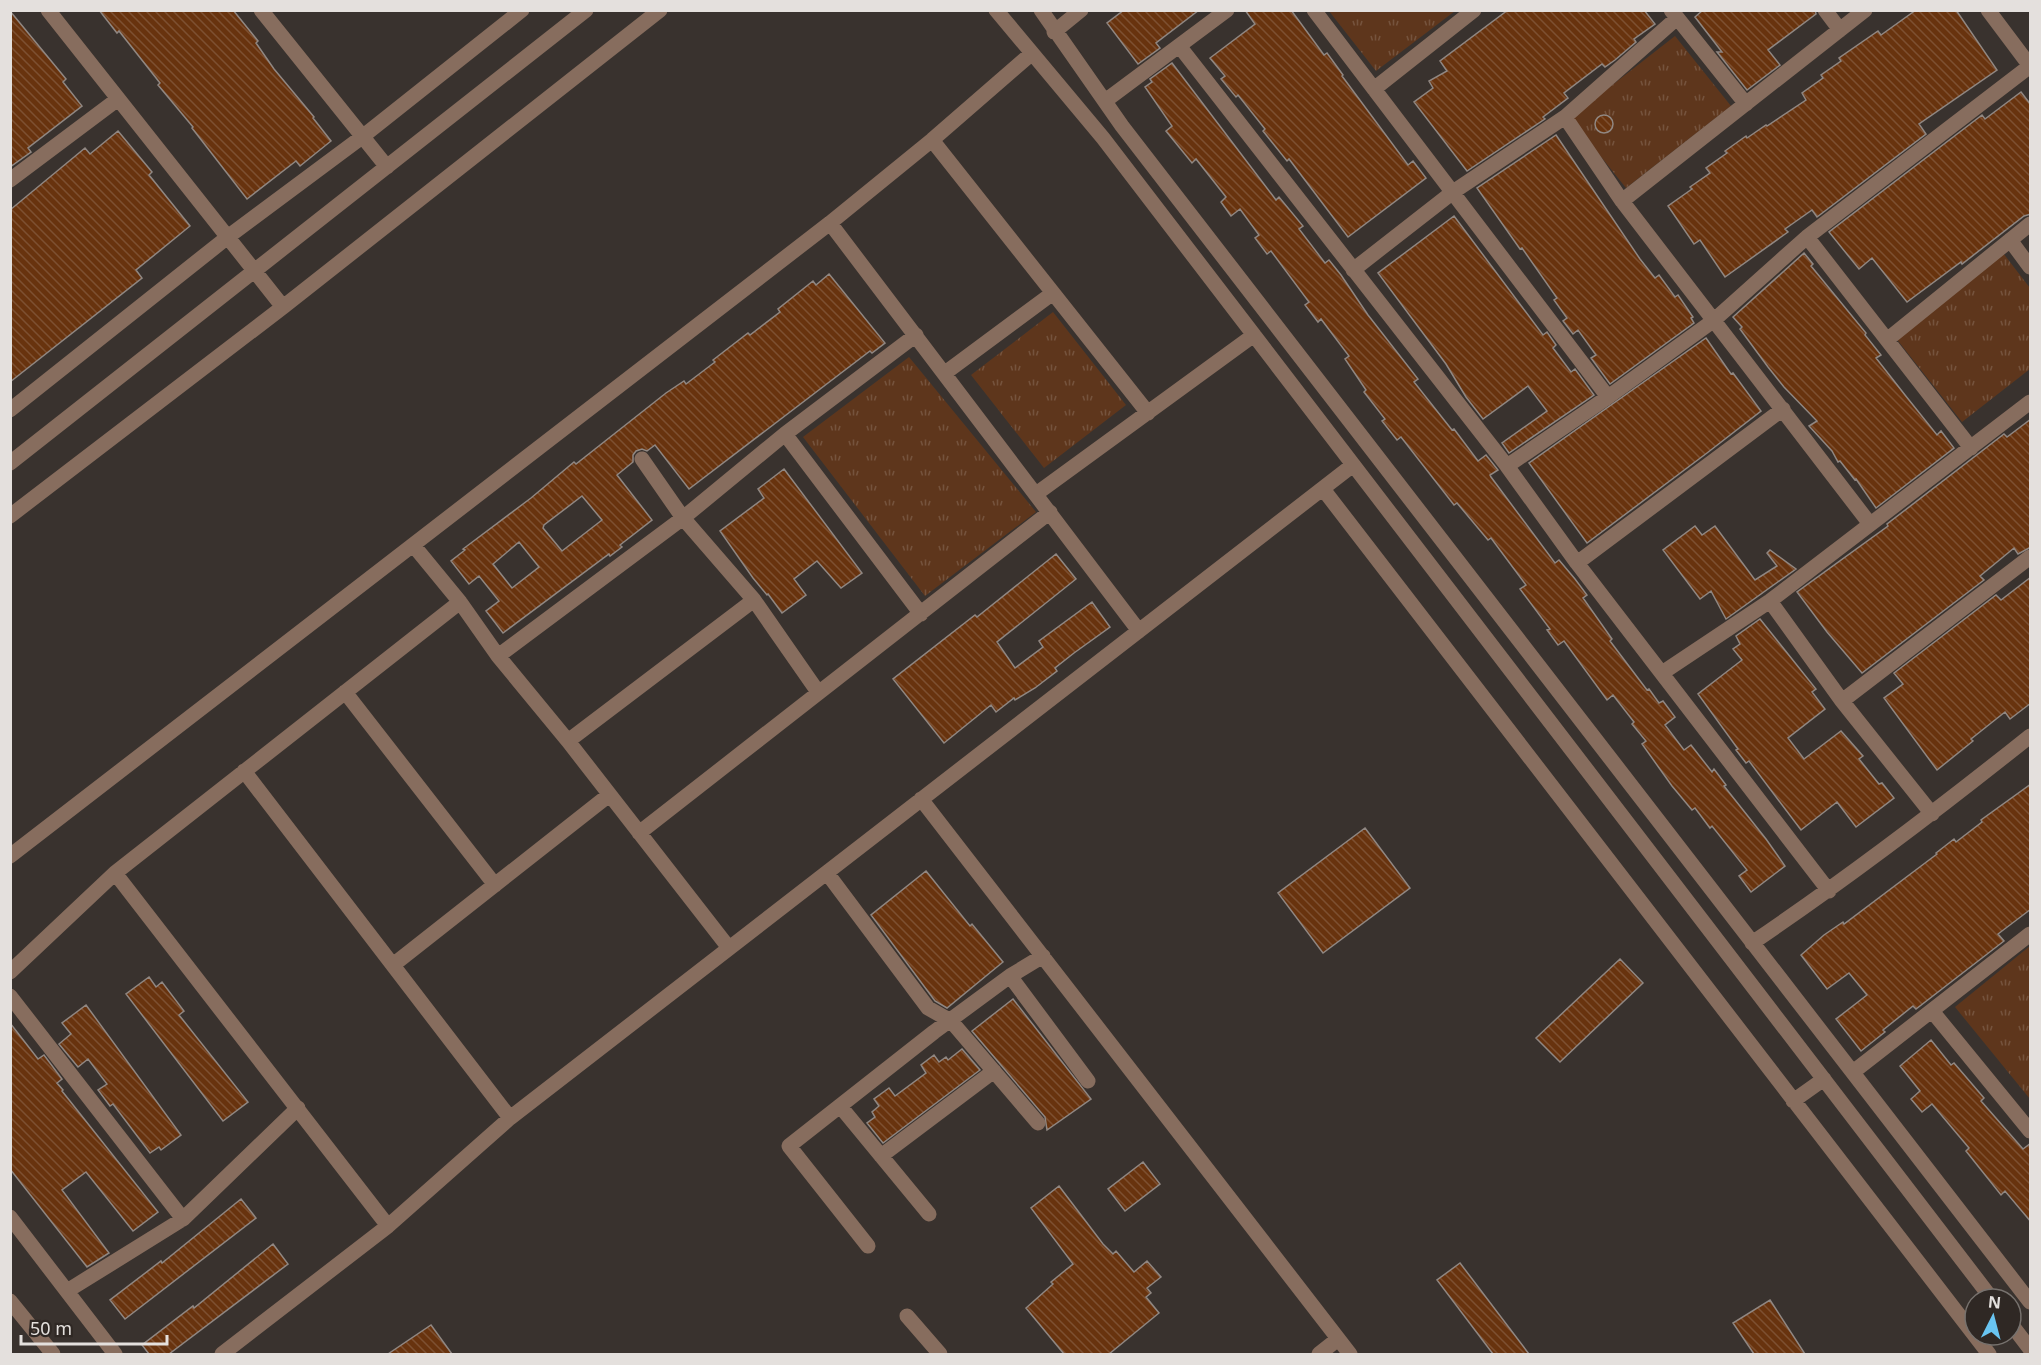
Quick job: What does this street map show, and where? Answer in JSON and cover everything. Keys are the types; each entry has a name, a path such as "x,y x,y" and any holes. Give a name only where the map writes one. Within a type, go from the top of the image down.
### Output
{"street":[{"path":"48,10 283,307"},
{"path":"261,10 387,167"},
{"path":"10,410 229,236 362,136 522,10"},
{"path":"10,463 586,10"},
{"path":"10,516 283,307 660,10"},
{"path":"996,10 1103,138 1983,1287"},
{"path":"1041,10 1054,32 1105,101 2031,1302"},
{"path":"1054,32 1081,10"},
{"path":"1105,101 1227,10"},
{"path":"1314,10 1608,397"},
{"path":"1374,89 1474,10"},
{"path":"1825,10 1839,30"},
{"path":"1623,201 1864,10"},
{"path":"1507,466 1713,321 1807,237 2030,66 1988,10"},
{"path":"1353,270 1453,192 1565,117 1674,14 1746,104"},
{"path":"1180,47 1507,466 1577,563 1828,891"},
{"path":"10,856 830,223 932,140 1031,54"},
{"path":"10,180 118,99"},
{"path":"1565,117 1623,201 1870,524"},
{"path":"932,140 1148,412"},
{"path":"830,223 1139,631"},
{"path":"1888,339 2031,224"},
{"path":"1807,237 1971,448"},
{"path":"2010,240 2031,267"},
{"path":"945,374 1053,293"},
{"path":"498,656 683,518 784,434 916,335"},
{"path":"1036,494 1254,335"},
{"path":"1662,673 1770,601 2031,402"},
{"path":"1577,563 1783,409"},
{"path":"784,434 921,614"},
{"path":"642,459 683,518 754,600 819,692"},
{"path":"222,1354 388,1226 510,1118 1353,465"},
{"path":"1323,489 1989,1354"},
{"path":"639,833 1050,512"},
{"path":"414,546 729,948"},
{"path":"1842,701 2031,557"},
{"path":"568,741 754,600"},
{"path":"1770,601 1842,701 1932,814"},
{"path":"10,972 115,873 460,602"},
{"path":"345,692 495,885"},
{"path":"1752,943 1828,891 1932,814 2031,736"},
{"path":"244,771 510,1118"},
{"path":"393,965 609,795"},
{"path":"921,799 1350,1354"},
{"path":"115,873 388,1226"},
{"path":"827,873 928,1008 951,1021 1038,1122"},
{"path":"1853,1072 2031,934"},
{"path":"868,1246 789,1146 934,1032 1010,976 1043,956"},
{"path":"1010,976 1088,1081"},
{"path":"10,996 183,1219"},
{"path":"1932,1011 2031,1131"},
{"path":"881,1156 994,1071"},
{"path":"1793,1101 1824,1079"},
{"path":"840,1106 929,1214"},
{"path":"67,1291 183,1219 298,1108"},
{"path":"10,1217 116,1354"},
{"path":"10,1301 53,1354"},
{"path":"907,1316 940,1354"},
{"path":"1319,1354 1338,1339"}],"green space":[{"path":"1329,11 1455,11 1376,71"},
{"path":"1675,36 1731,106 1626,188 1570,118"},
{"path":"2003,253 2030,288 2030,369 1962,422 1895,337"},
{"path":"1053,312 1126,405 1044,468 971,375"},
{"path":"909,357 1036,512 925,596 803,437"},
{"path":"2030,946 2030,1099 1955,1007"}],"building":[{"path":"99,10 233,10 258,41 256,43 274,69 331,141 300,166 296,161 247,199 158,85 160,83 119,31 117,33"},
{"path":"1124,10 1199,10 1156,43 1160,48 1138,64 1107,23"},
{"path":"1245,10 1291,10 1324,55 1327,53 1408,165 1413,161 1426,178 1348,237 1289,159 1287,161 1263,131 1265,129 1238,95 1236,97 1221,79 1225,76 1210,58 1255,24"},
{"path":"1508,10 1644,10 1655,24 1634,39 1636,42 1615,60 1605,67 1602,64 1564,93 1568,98 1543,117 1545,119 1467,171 1414,102 1433,88 1429,81 1447,71 1440,61"},
{"path":"1703,10 1815,10 1816,14 1768,50 1780,65 1747,90 1717,52 1722,52 1695,17"},
{"path":"1916,10 1956,10 1997,70 1919,124 1926,134 1817,217 1812,210 1785,229 1788,232 1725,277 1700,240 1694,244 1668,206 1710,173 1706,168 1727,153 1725,151 1806,100 1802,93 1823,78 1821,75 1841,61 1839,58 1878,31 1881,35"},
{"path":"10,11 66,79 63,82 82,106 28,148 31,152 10,167"},
{"path":"1172,63 1276,200 1279,197 1303,226 1299,229 1325,263 1329,260 1341,275 1368,315 1418,379 1414,382 1452,430 1454,429 1478,461 1486,455 1498,470 1490,475 1491,477 1555,563 1559,560 1587,595 1583,598 1612,639 1610,641 1647,690 1649,689 1659,703 1663,701 1675,717 1665,725 1684,750 1691,745 1712,772 1714,769 1726,785 1724,786 1785,866 1751,892 1739,876 1747,870 1712,826 1710,828 1695,808 1692,810 1672,786 1642,744 1646,741 1632,724 1634,722 1613,695 1607,700 1564,641 1558,645 1547,630 1550,629 1520,589 1526,585 1491,538 1488,540 1457,503 1454,505 1401,437 1397,440 1382,421 1385,419 1364,392 1366,390 1345,359 1349,356 1321,319 1318,322 1305,305 1309,302 1271,251 1267,254 1255,238 1259,235 1240,209 1231,216 1221,202 1226,197 1196,159 1192,163 1166,131 1172,126 1145,87 1152,82 1150,79"},
{"path":"2021,92 2031,105 2031,214 2024,216 1962,264 1961,262 1907,302 1872,258 1859,269 1829,232 1982,115 1985,119"},
{"path":"1604,115 1610,118 1613,124 1610,130 1604,133 1598,130 1595,124 1598,118"},
{"path":"118,131 152,172 149,175 190,226 136,270 142,278 10,382 10,210 85,148 90,154"},
{"path":"1556,135 1640,259 1655,278 1659,275 1675,297 1678,295 1693,317 1691,318 1694,323 1610,384 1591,358 1596,355 1578,330 1573,334 1563,321 1567,318 1554,300 1557,298 1477,188"},
{"path":"1454,216 1543,335 1547,332 1556,345 1553,348 1571,372 1575,369 1594,395 1509,453 1502,443 1547,411 1528,386 1483,419 1466,397 1446,364 1378,273"},
{"path":"1804,253 1813,264 1811,266 1866,333 1865,335 1881,355 1876,358 1937,435 1941,431 1954,448 1876,508 1856,479 1840,461 1838,462 1832,451 1809,426 1817,421 1784,387 1733,317"},
{"path":"829,274 885,343 872,353 870,351 689,489 655,445 647,451 642,449 636,451 633,455 633,462 617,475 652,520 620,545 622,547 610,556 609,554 503,633 486,611 499,601 479,576 469,584 451,561 465,550 463,549 531,498 574,462 576,464 666,393 684,381 686,384 748,333 750,335 780,312 778,309 813,281 816,285","holes":["582,496 602,520 562,551 543,528 544,525","519,542 539,567 512,588 493,564"]},
{"path":"1706,338 1761,411 1587,543 1529,463"},
{"path":"2031,419 2031,547 2018,554 2014,548 1980,576 1984,580 1862,673 1797,592 1888,526 1887,524 2004,434 2007,437"},
{"path":"784,469 862,573 841,588 817,561 794,579 806,595 782,613 753,578 720,531 764,498 758,489"},
{"path":"1695,526 1702,535 1715,526 1755,580 1777,566 1767,553 1770,550 1796,569 1726,619 1711,591 1700,599 1663,550"},
{"path":"1056,554 1076,579 997,642 1015,668 1043,647 1039,641 1092,602 1110,627 1055,668 1057,671 1035,688 1015,700 1014,698 996,712 991,705 944,743 893,679 975,615 977,617"},
{"path":"2031,577 2031,703 2010,719 2005,712 1937,770 1884,698 1903,684 1894,673 1996,595 2001,600"},
{"path":"1760,619 1816,689 1812,692 1825,709 1788,738 1804,759 1841,731 1863,756 1859,759 1879,784 1882,783 1894,798 1856,827 1837,802 1801,830 1749,761 1746,763 1736,750 1738,749 1698,694 1742,660 1733,649 1740,644 1736,636"},
{"path":"2031,784 2031,909 1998,934 2004,941 1916,1009 1913,1006 1861,1051 1836,1019 1867,995 1849,973 1827,989 1801,955 1824,935 1843,922 1844,924 1954,839 1956,842 1982,822 1981,820"},
{"path":"1365,828 1410,888 1323,953 1278,893"},
{"path":"926,871 970,926 972,924 1003,962 947,1008 935,1001 871,915"},
{"path":"1620,959 1643,983 1560,1062 1536,1038"},
{"path":"149,977 156,987 162,982 184,1011 179,1015 248,1102 223,1121 126,994"},
{"path":"1013,999 1091,1099 1047,1130 1045,1117 972,1031"},
{"path":"86,1005 181,1135 161,1150 159,1147 150,1153 113,1104 110,1106 98,1090 107,1084 88,1059 78,1067 59,1044 71,1034 62,1023"},
{"path":"10,1023 38,1059 44,1055 62,1079 57,1083 62,1091 158,1212 133,1231 86,1172 62,1190 109,1253 87,1267 10,1169"},
{"path":"1931,1040 1951,1065 1954,1063 1984,1098 1981,1101 2023,1149 2031,1143 2031,1222 2005,1191 2001,1195 1966,1151 1969,1148 1932,1104 1922,1112 1911,1099 1920,1091 1900,1066"},
{"path":"962,1049 980,1070 883,1143 867,1123 875,1117 872,1112 879,1106 874,1099 889,1088 895,1096 926,1073 921,1065 934,1055 939,1062 946,1057 948,1060"},
{"path":"1143,1162 1160,1184 1125,1211 1108,1189"},
{"path":"1059,1186 1113,1254 1116,1251 1134,1272 1147,1261 1161,1277 1147,1288 1151,1293 1146,1297 1159,1313 1109,1354 1064,1354 1026,1308 1053,1284 1051,1282 1073,1264 1031,1208"},
{"path":"241,1199 256,1218 125,1319 110,1300 161,1261 162,1263"},
{"path":"273,1244 288,1264 169,1354 149,1354 142,1345 193,1306 194,1308"},
{"path":"1460,1263 1529,1354 1493,1354 1437,1280"},
{"path":"1770,1300 1805,1354 1754,1354 1733,1323"},
{"path":"431,1325 452,1354 388,1354"}]}
